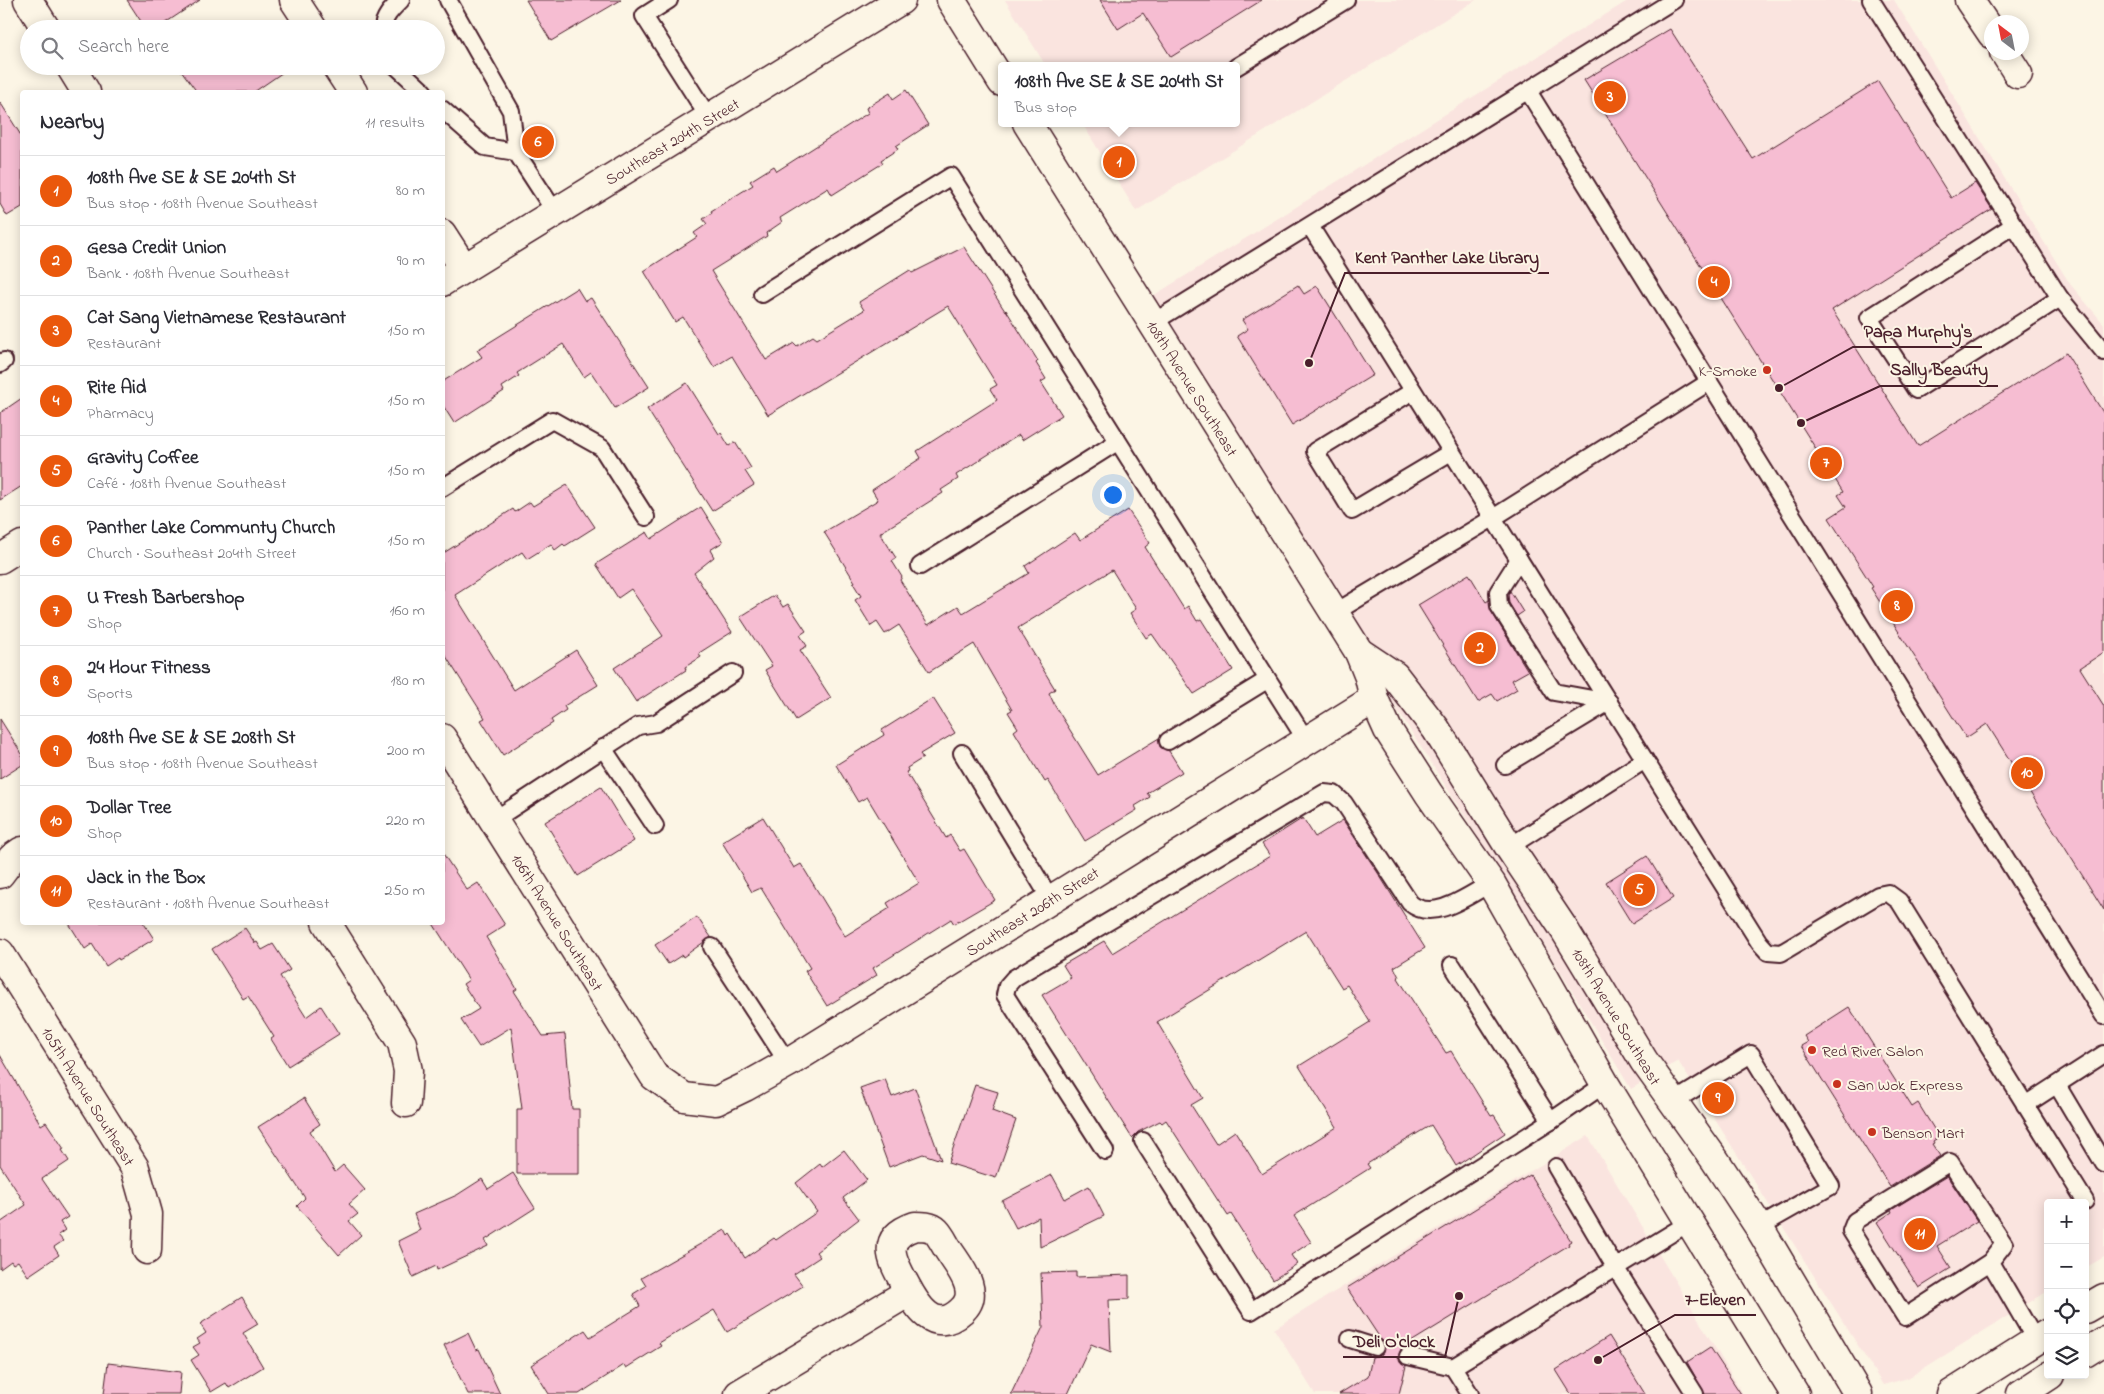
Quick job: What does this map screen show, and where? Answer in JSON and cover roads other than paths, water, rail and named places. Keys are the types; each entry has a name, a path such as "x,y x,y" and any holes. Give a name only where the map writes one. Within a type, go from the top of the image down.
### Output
{"street":[{"path":"28,0 40,20"},
{"path":"294,0 307,20"},
{"name":"Southeast 204th Street","path":"453,275 901,0"},
{"path":"951,0 998,76"},
{"path":"1969,0 1984,22"},
{"path":"76,75 85,90"},
{"path":"342,75 352,90"},
{"name":"108th Avenue Southeast","path":"1030,127 1359,652 1369,677 1374,699 1388,730 1429,794 1492,883 1605,1084 1795,1394"},
{"path":"445,245 453,275"},
{"path":"0,559 20,546"},
{"name":"108th Avenue Southeast","path":"1359,652 1395,676 1436,729 1509,847 1564,929 1644,1062 1715,1160 1759,1227 1858,1394"},
{"name":"Southeast 206th Street","path":"684,1097 716,1101 745,1087 1374,699"},
{"name":"106th Avenue Southeast","path":"445,743 654,1076 684,1097"},
{"path":"0,874 12,858 20,853"},
{"path":"328,925 402,1042 408,1071 406,1103"},
{"name":"105th Avenue Southeast","path":"0,953 135,1168 148,1214 148,1250"},
{"path":"739,1394 909,1292"},
{"path":"2089,1307 2104,1298"},
{"path":"1951,1394 2042,1337"},
{"path":"2089,1350 2104,1341"},
{"path":"2021,1394 2044,1379"}],"lane":[{"path":"386,20 390,11 400,0"},
{"path":"448,0 511,111 516,152 555,212"},
{"path":"669,0 644,16 709,118"},
{"path":"1240,65 1346,0"},
{"path":"1152,323 1674,0"},
{"path":"1871,0 2060,298 2104,352"},
{"path":"406,75 422,90"},
{"path":"1528,91 2104,1016"},
{"path":"445,112 485,147 516,152"},
{"path":"762,294 950,176 1306,740"},
{"path":"2014,225 1869,318 1916,390 2060,298"},
{"path":"1310,226 1759,942 1768,952 1781,953 1878,896 1888,893 1899,901 2084,1199"},
{"path":"1334,613 1493,518 1709,382"},
{"path":"1413,391 1315,451 1352,511 1451,452"},
{"path":"445,486 552,420 602,448 646,517"},
{"path":"920,566 1117,442"},
{"path":"1519,559 1498,592 1499,606 1554,692 1609,702"},
{"path":"494,820 638,726 656,723 733,673"},
{"path":"1168,741 1267,680"},
{"path":"1505,765 1609,702"},
{"path":"603,748 655,826"},
{"path":"962,752 1051,900"},
{"path":"1509,847 1645,760"},
{"path":"1105,1151 1005,995 1006,986 1014,978 1324,793 1334,794 1344,802 1410,904 1417,910 1441,910 1492,883"},
{"path":"712,947 788,1062"},
{"path":"1452,965 1551,1121"},
{"path":"1673,1102 1751,1054 1831,1186 1759,1227"},
{"path":"2025,1105 2104,1054"},
{"path":"1143,1141 1251,1312 1551,1121 1605,1084"},
{"path":"2058,1085 2104,1164"},
{"path":"1950,1162 2004,1244 1990,1262 1905,1316 1851,1231 1855,1221 1950,1162"},
{"path":"1556,1166 1615,1267 1695,1394"},
{"path":"1453,1367 1690,1222"},
{"path":"1990,1262 2042,1337"},
{"path":"1350,1339 1375,1347"},
{"path":"1408,1356 1453,1367 1470,1394"}],"place":[{"name":"Cat Sang Vietnamese Restaurant","path":"1610,97"},
{"name":"Panther Lake Communty Church","path":"538,142"},
{"name":"108th Ave SE & SE 204th St","path":"1119,162"},
{"name":"Rite Aid","path":"1714,282"},
{"name":"Kent Panther Lake Library","path":"1309,363"},
{"name":"K-Smoke","path":"1767,370"},
{"name":"Papa Murphy's","path":"1779,388"},
{"name":"Sally Beauty","path":"1801,423"},
{"name":"U Fresh Barbershop","path":"1826,463"},
{"name":"24 Hour Fitness","path":"1897,606"},
{"name":"Gesa Credit Union","path":"1480,648"},
{"name":"Dollar Tree","path":"2027,773"},
{"name":"Gravity Coffee","path":"1639,890"},
{"name":"Red River Salon","path":"1812,1050"},
{"name":"San Wok Express","path":"1837,1084"},
{"name":"108th Ave SE & SE 208th St","path":"1718,1098"},
{"name":"Benson Mart","path":"1872,1132"},
{"name":"Jack in the Box","path":"1920,1234"},
{"name":"Deli O'clock","path":"1459,1296"},
{"name":"7-Eleven","path":"1598,1360"}]}
